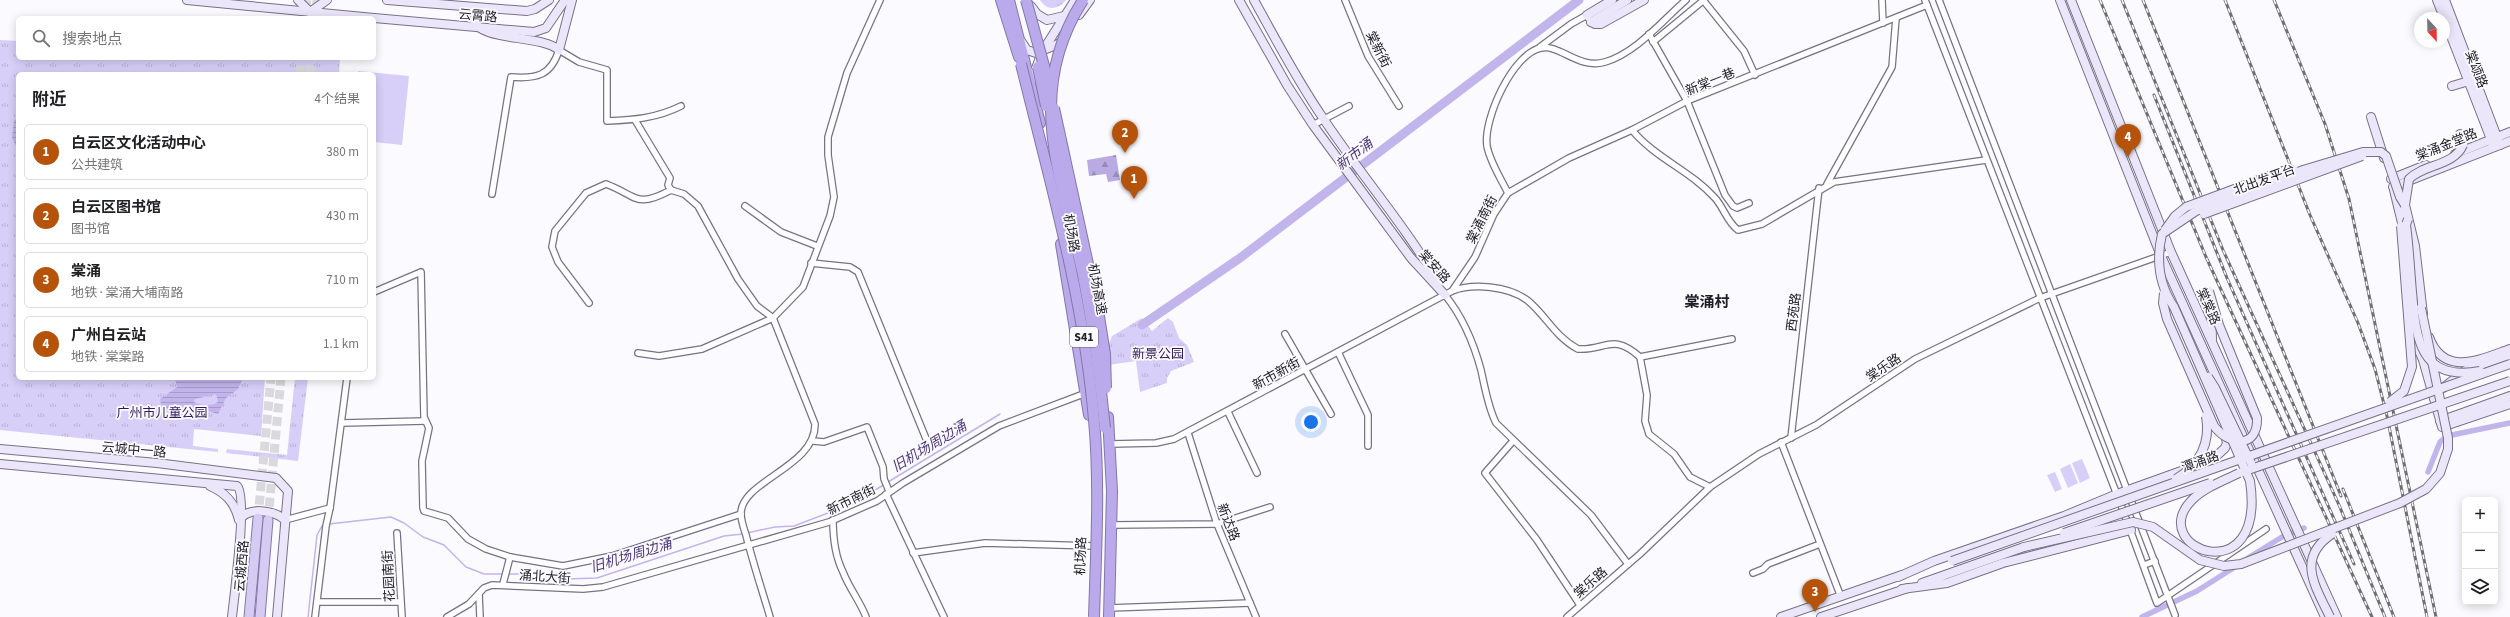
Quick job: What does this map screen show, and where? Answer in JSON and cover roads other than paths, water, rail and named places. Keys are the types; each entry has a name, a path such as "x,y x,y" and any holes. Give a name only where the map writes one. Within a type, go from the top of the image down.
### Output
{"highway":[{"path":"1000,0 1021,64"},
{"name":"机场高速","path":"1005,0 1069,259 1089,373 1097,489 1093,617"},
{"name":"机场路","path":"1009,0 1021,40 1036,101 1086,393 1094,465 1093,617"},
{"path":"1019,0 1044,92 1080,291 1096,343"},
{"name":"机场高速","path":"1083,0 1068,26 1058,53 1052,82 1050,114 1056,162 1092,320 1105,428 1108,507 1108,614"},
{"path":"1029,2 1049,84 1098,310 1107,372 1105,428"},
{"path":"1015,21 1020,25 1026,25 1034,17"},
{"path":"1036,101 1037,92 1042,89 1047,91 1051,99"},
{"name":"机场路","path":"1096,343 1105,388 1111,444 1112,525 1108,614"}],"main road":[{"name":"云霄路","path":"187,0 353,16"},
{"path":"298,0 310,12 327,0"},
{"name":"云霄路","path":"388,0 526,12 536,9 549,0"},
{"name":"云霄路","path":"376,18 478,28 541,31 552,21 565,0"},
{"path":"478,8 474,20 478,28 500,35 541,41 559,50 572,0"},
{"path":"1031,82 1042,52 1075,0"},
{"path":"1051,99 1052,70 1056,53 1090,0"},
{"name":"棠安路","path":"1254,0 1323,119 1366,176 1421,254 1445,295"},
{"path":"1589,18 1612,0"},
{"path":"1589,18 1590,8 1602,7 1626,0"},
{"path":"1589,18 1601,24 1644,0"},
{"name":"棠棠路","path":"2060,0 2161,256 2325,617"},
{"name":"棠棠路","path":"2071,0 2171,252 2336,617"},
{"name":"棠颂路","path":"2438,0 2469,81 2496,142"},
{"name":"棠颂路","path":"2445,0 2496,142"},
{"name":"棠安路","path":"1240,1 1287,85 1313,125 1411,258 1445,295"},
{"path":"1029,2 1037,14 1047,20 1064,16"},
{"path":"1029,2 1042,52 1051,99"},
{"path":"1021,40 1031,52 1042,52 1062,42"},
{"path":"2452,86 2469,81"},
{"name":"机场路","path":"1051,99 1087,274 1096,343"},
{"path":"2024,547 2132,522 2153,527 2200,560 2224,566 2253,561 2349,524 2419,494 2433,482 2444,464 2448,449 2446,426 2421,308 2415,246 2408,219 2371,117"},
{"name":"棠涌金堂路","path":"2395,182 2496,142 2510,132"},
{"path":"2362,416 2399,396 2404,391 2411,374 2401,226 2402,205 2409,180 2416,172 2459,154 2463,145 2460,134"},
{"name":"棠涌金堂路","path":"2496,142 2510,141"},
{"path":"2376,152 2386,156 2402,205 2414,339 2423,360 2432,399 2442,427 2510,404"},
{"name":"北出发平台","path":"2162,234 2196,211 2303,170 2350,155 2376,152"},
{"name":"北出发平台","path":"2162,234 2197,216 2376,152"},
{"path":"2395,182 2409,231 2422,339 2427,351 2448,365 2466,370"},
{"path":"2408,219 2406,225 2417,338 2426,356 2435,365 2454,373 2479,371 2510,364"},
{"path":"2162,234 2159,262 2164,293 2163,303 2168,319 2214,426 2228,440 2241,442 2251,436 2256,430 2257,424 2255,410 2219,325 2209,291 2211,342"},
{"path":"2161,256 2169,305 2252,494"},
{"path":"2164,293 2174,307 2250,481 2252,494 2250,521 2242,537 2234,545 2217,553 2208,553 2190,543 2183,527 2182,517 2186,506 2199,493 2239,473"},
{"path":"2421,308 2431,341 2444,359 2461,363 2510,349"},
{"path":"2432,399 2454,378 2466,370 2510,355"},
{"name":"潭涌路","path":"1898,577 1952,561 2510,364"},
{"path":"2201,367 2215,388 2251,463 2262,478"},
{"name":"潭涌路","path":"1902,590 2510,381"},
{"path":"2440,421 2510,396"},
{"path":"2150,491 2185,473 2205,449 2209,430 2204,403"},
{"path":"1781,617 1898,577 1934,561 2064,516 2117,494 2218,457 2227,444 2222,427"},
{"name":"云城中一路","path":"0,449 266,475 276,478 288,491 285,520"},
{"name":"云城中一路","path":"0,464 226,485"},
{"path":"228,471 226,485 237,486 240,489 242,518 232,617"},
{"path":"202,482 220,491 231,501 236,508 241,529"},
{"path":"242,518 254,512 275,514 285,520 277,617"},
{"name":"云城西路","path":"249,617 258,518"},
{"name":"云城西路","path":"260,617 268,520"},
{"path":"2330,617 2315,587 2311,561 2319,544 2349,524"},
{"path":"1821,617 1902,590 1947,583 2010,561 2130,530"}],"street":[{"path":"638,353 659,356 702,349 773,318 803,287 807,278 810,262 830,216 834,198 828,155 828,137 847,73 880,0"},
{"name":"棠新街","path":"1345,0 1368,56 1399,106"},
{"path":"1538,48 1547,48 1581,62 1595,64 1619,56 1649,34 1686,0"},
{"path":"1653,42 1703,0 1744,51 1755,75"},
{"path":"1882,0 1883,23"},
{"path":"1939,0 2175,615"},
{"path":"1926,3 2117,494 2144,565 2156,603 2266,528"},
{"name":"新棠一巷","path":"1508,193 1569,158 1632,130 1687,101 1896,18 1926,3"},
{"name":"棠涌南街","path":"1445,295 1456,287 1467,270 1484,241 1494,214 1508,193 1488,149 1489,123 1494,104 1506,81 1526,57 1571,24 1589,18"},
{"path":"1827,184 1892,67 1896,18"},
{"path":"1649,34 1687,101 1725,195 1733,206 1737,208 1749,203"},
{"path":"492,194 511,77 528,78 547,72 555,62 559,50 579,62 607,70 607,121 635,120 669,112 681,106"},
{"path":"1313,125 1349,106"},
{"path":"635,120 670,178 668,185 671,190 684,194 698,206 738,279 757,306 773,318 815,424 813,441 785,469 751,494 746,501 741,514 770,617"},
{"path":"1632,130 1647,146 1711,193 1720,203 1732,225 1738,230 1762,224 1827,184 1851,178 1986,160"},
{"path":"589,303 558,262 552,247 555,231 586,194 600,186 606,184 640,201 654,199 671,190"},
{"name":"西苑路","path":"1791,438 1819,188"},
{"path":"745,206 781,232 817,246"},
{"name":"棠乐路","path":"1567,617 1640,554 1710,487 1749,460 1816,425 1922,355 2040,298 2171,252"},
{"path":"810,262 850,267 858,272 929,446"},
{"path":"376,291 421,272 425,421 428,428 422,461 424,511 448,518 476,545 510,557 569,566 612,556 741,514"},
{"path":"1628,564 1591,516 1513,441 1492,415 1478,359 1464,324 1445,295 1458,289 1472,287 1494,289 1513,294 1526,300 1552,329 1574,347 1583,349 1615,343 1627,348 1640,357 1647,395 1645,421 1650,434 1674,454 1690,477 1710,487"},
{"name":"新市新街","path":"1111,444 1165,442 1188,433 1304,369 1445,295"},
{"path":"1285,334 1304,369 1310,374 1331,414"},
{"path":"1640,357 1732,339"},
{"path":"1338,352 1368,415 1368,446"},
{"path":"315,617 347,380"},
{"name":"新市南街","path":"748,543 833,520 870,504 888,491 999,426 1086,393"},
{"path":"1228,412 1257,473"},
{"path":"342,422 425,421"},
{"path":"813,441 824,442 866,427 883,467 884,479 888,491 913,553 944,617"},
{"name":"新达路","path":"1188,433 1217,524 1256,617"},
{"path":"1513,441 1486,473 1537,540 1580,605"},
{"path":"1781,442 1841,597"},
{"path":"1112,525 1217,524 1270,507"},
{"path":"285,520 330,508"},
{"path":"833,520 833,536 840,566 860,601 866,617"},
{"name":"花园南街","path":"397,533 402,617"},
{"name":"涌北大街","path":"502,584 583,589 597,588 748,543"},
{"path":"913,553 985,543 1094,546"},
{"path":"1753,573 1763,569 1768,564 1820,544"},
{"path":"447,617 487,587 502,584 510,557"},
{"path":"2144,565 2155,561"},
{"path":"479,594 480,617"},
{"path":"317,602 400,602"},
{"path":"1108,614 1250,603"}],"waterway":[{"name":"新市涌","path":"1142,325 1240,258 1579,0"},
{"name":"旧机场周边涌","path":"888,482 1000,414"},
{"path":"2428,472 2440,442 2447,436 2510,423"},
{"name":"旧机场周边涌","path":"747,533 775,527 794,526 854,503 885,484"},
{"name":"旧机场周边涌","path":"329,524 391,517 404,523 423,537 444,545 466,567 484,574 542,574 566,579 597,578 724,536 743,534"},
{"name":"旧机场周边涌","path":"308,617 317,535 322,526 325,525"},
{"path":"2248,558 2282,537 2304,528"},
{"path":"2142,617 2197,591 2238,565"}],"tunnel":[{"path":"305,16 307,0"},
{"path":"316,16 317,0"},
{"path":"300,72 301,60"},
{"path":"310,72 312,60"},
{"path":"258,518 271,380"},
{"path":"268,520 281,380"}],"railway":[{"path":"2100,0 2206,257 2372,617"},
{"path":"2122,0 2223,250 2339,505 2385,617"},
{"path":"2143,0 2341,496"},
{"path":"2225,0 2310,215 2358,323 2375,369 2387,416 2427,617"},
{"path":"2274,0 2325,124 2349,199 2436,617"},
{"path":"2154,95 2227,278 2354,564"},
{"path":"2343,489 2394,617"}],"place":[{"name":"白云区图书馆","path":"1125,153"},
{"name":"广州白云站","path":"2128,157"},
{"name":"白云区文化活动中心","path":"1134,199"},
{"name":"棠涌","path":"1815,612"}],"district":[{"name":"棠涌村","path":"1707,302"}],"park label":[{"name":"新景公园","path":"1158,353"},
{"name":"广州市儿童公园","path":"162,412"}]}
